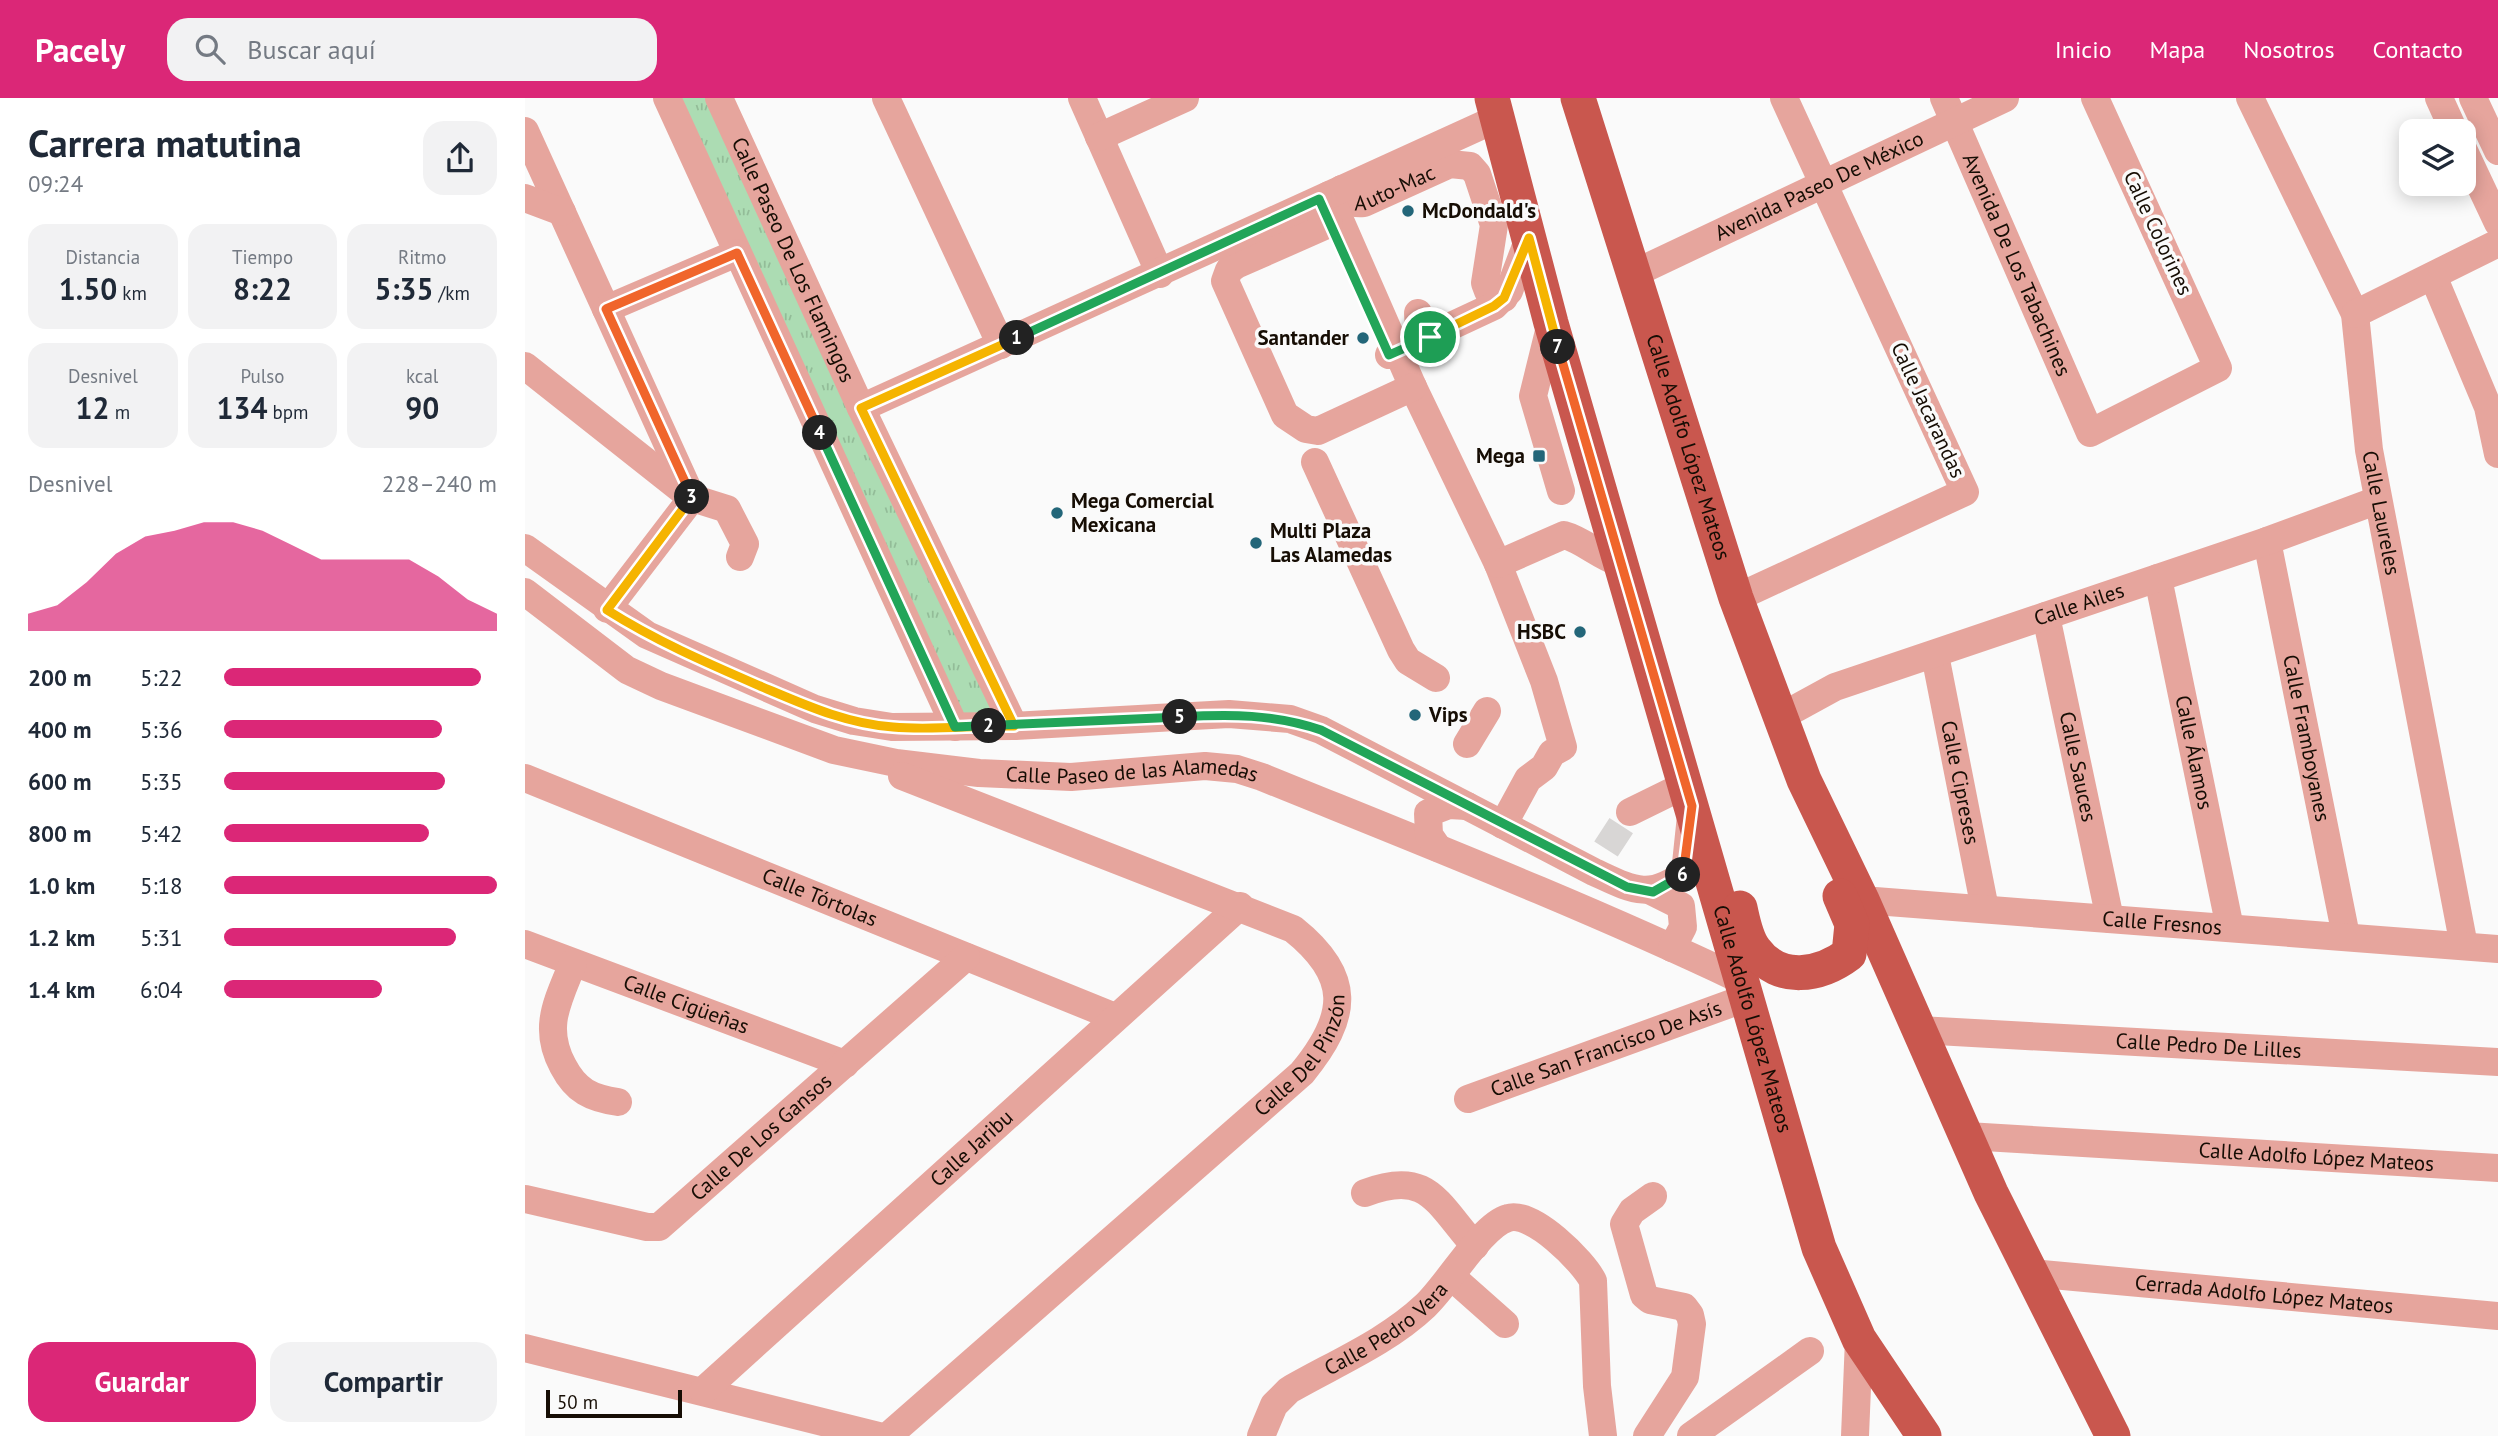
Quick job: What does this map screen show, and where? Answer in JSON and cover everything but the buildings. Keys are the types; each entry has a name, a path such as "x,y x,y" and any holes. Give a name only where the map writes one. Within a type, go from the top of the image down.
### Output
{"main road":[{"name":"Calle Adolfo López Mateos","path":"1578,98 1736,598 1783,716 1804,780 1862,900 1991,1193 2113,1436"},
{"name":"Calle Adolfo López Mateos","path":"1499,105 1508,154 1551,324 1819,1248 1859,1339 1924,1436"},
{"path":"1688,796 1717,831 1753,948 1764,960 1782,971 1811,973 1832,967 1849,954 1852,924 1821,854 1804,780"}],"street":[{"path":"667,98 955,727"},
{"name":"Calle Paseo De Los Flamingos","path":"719,98 861,408 1014,726"},
{"path":"886,98 1001,345"},
{"path":"1082,98 1160,274"},
{"path":"1099,136 1185,98"},
{"name":"Calle Jacarandas","path":"1736,598 1965,492 1784,98"},
{"name":"Avenida Paseo De México","path":"1633,274 1824,183 1950,110 2005,98"},
{"name":"Calle Colorines","path":"2090,433 2218,368 2095,98"},
{"name":"Calle Laureles","path":"2251,98 2355,314 2369,450 2464,946"},
{"path":"2439,98 2449,119"},
{"path":"2473,98 2498,151"},
{"path":"1499,105 1330,202 1235,265 1226,275 1228,288 1280,405 1295,424 1318,431 1372,407 1399,360 1424,325 1494,306 1504,298 1529,238"},
{"name":"Avenida De Los Tabachines","path":"1950,110 2090,433"},
{"path":"525,131 692,498"},
{"name":"Auto-Mac","path":"1330,202 1345,199 1353,204 1364,203 1450,164 1470,166 1477,174 1494,225 1485,284 1487,291 1504,298"},
{"path":"2476,177 2498,223"},
{"path":"525,198 562,212"},
{"path":"861,408 1160,274 1330,202"},
{"path":"1330,202 1399,360 1498,564 1544,681 1563,747 1552,753 1543,767 1541,783 1510,828"},
{"path":"2355,314 2498,243"},
{"path":"606,309 737,253"},
{"path":"2433,275 2493,405 2498,454"},
{"path":"1551,324 1533,396 1560,491"},
{"path":"525,366 692,498 727,509 745,544 740,557"},
{"path":"1315,462 1401,650 1408,661 1436,678"},
{"path":"607,610 692,498"},
{"name":"Calle Ailes","path":"1783,716 1835,687 2267,541 2378,500"},
{"path":"1498,564 1564,535 1575,538 1599,556 1620,563"},
{"name":"Calle Framboyanes","path":"2267,541 2346,936"},
{"path":"525,548 607,610 647,635 691,657 815,709 854,721 892,727 955,727 1229,714 1290,719 1321,730 1510,828 1600,861 1627,887 1653,892 1681,906 1683,927 1672,948"},
{"name":"Calle Álamos","path":"2158,578 2230,928"},
{"name":"Calle Paseo de las Alamedas","path":"525,592 627,670 661,686 834,750 919,766 1027,775 1099,775 1177,767 1237,769 1438,848 1672,948 1743,989"},
{"name":"Calle Sauces","path":"2046,616 2110,919"},
{"name":"Calle Cipreses","path":"1935,655 1985,909"},
{"path":"1467,744 1487,711"},
{"name":"Calle Del Pinzón","path":"834,750 1047,830 1293,929 1316,947 1330,965 1338,993 1334,1021 1322,1049 1302,1073 888,1436"},
{"path":"1027,775 1023,809 1047,830"},
{"name":"Calle Tórtolas","path":"525,778 1115,1017"},
{"path":"1630,812 1688,796 1685,873 1671,884 1653,892"},
{"path":"1438,848 1429,835 1428,813 1449,805 1467,806"},
{"name":"Calle Fresnos","path":"1862,900 2498,949"},
{"name":"Calle Jaribu","path":"703,1391 1240,906"},
{"name":"Calle Cigüeñas","path":"525,944 845,1064"},
{"name":"Calle De Los Gansos","path":"525,1199 659,1227 966,957"},
{"path":"573,963 553,1020 554,1049 567,1074 586,1095 618,1102"},
{"name":"Calle San Francisco De Asís","path":"1468,1099 1743,989"},
{"name":"Calle Pedro De Lilles","path":"1919,1030 2498,1062"},
{"name":"Calle Adolfo López Mateos","path":"1967,1136 2498,1168"},
{"path":"1365,1193 1389,1184 1418,1186 1430,1195 1475,1246"},
{"path":"1647,1436 1685,1377 1692,1324 1684,1307 1650,1300 1640,1289 1624,1224 1632,1212 1653,1196"},
{"name":"Calle Pedro Vera","path":"1261,1436 1273,1405 1289,1390 1409,1320 1452,1278 1475,1246 1498,1223 1509,1217 1524,1218 1536,1224 1587,1268 1593,1281 1597,1386 1603,1436"},
{"name":"Cerrada Adolfo López Mateos","path":"2031,1273 2498,1316"},
{"path":"1452,1278 1505,1324"},
{"path":"1855,1436 1859,1339"},
{"path":"525,1348 879,1436"},
{"path":"1691,1436 1810,1352"}],"green space":[{"path":"668,98 719,98 1014,726 955,727"}],"tunnel":[{"path":"1606,849 1630,812"}],"place":[{"name":"McDondald's","path":"1408,211"},
{"name":"Santander","path":"1363,338"},
{"name":"Mega","path":"1539,456"},
{"name":"Mega Comercial Mexicana","path":"1057,513"},
{"name":"Multi Plaza Las Alamedas","path":"1256,543"},
{"name":"HSBC","path":"1580,632"},
{"name":"Vips","path":"1415,715"}],"route":[{"path":"1430,337 1389,355 1319,199 1160,274 861,408 1014,726 955,727 892,727 854,721 815,709 691,657 647,635 607,610 692,498 606,309 737,253 955,727 1014,726 1229,714 1290,719 1321,730 1594,872 1627,887 1653,892 1671,884 1685,873 1692,806 1551,324 1529,238 1504,298 1494,306 1430,337"}]}
